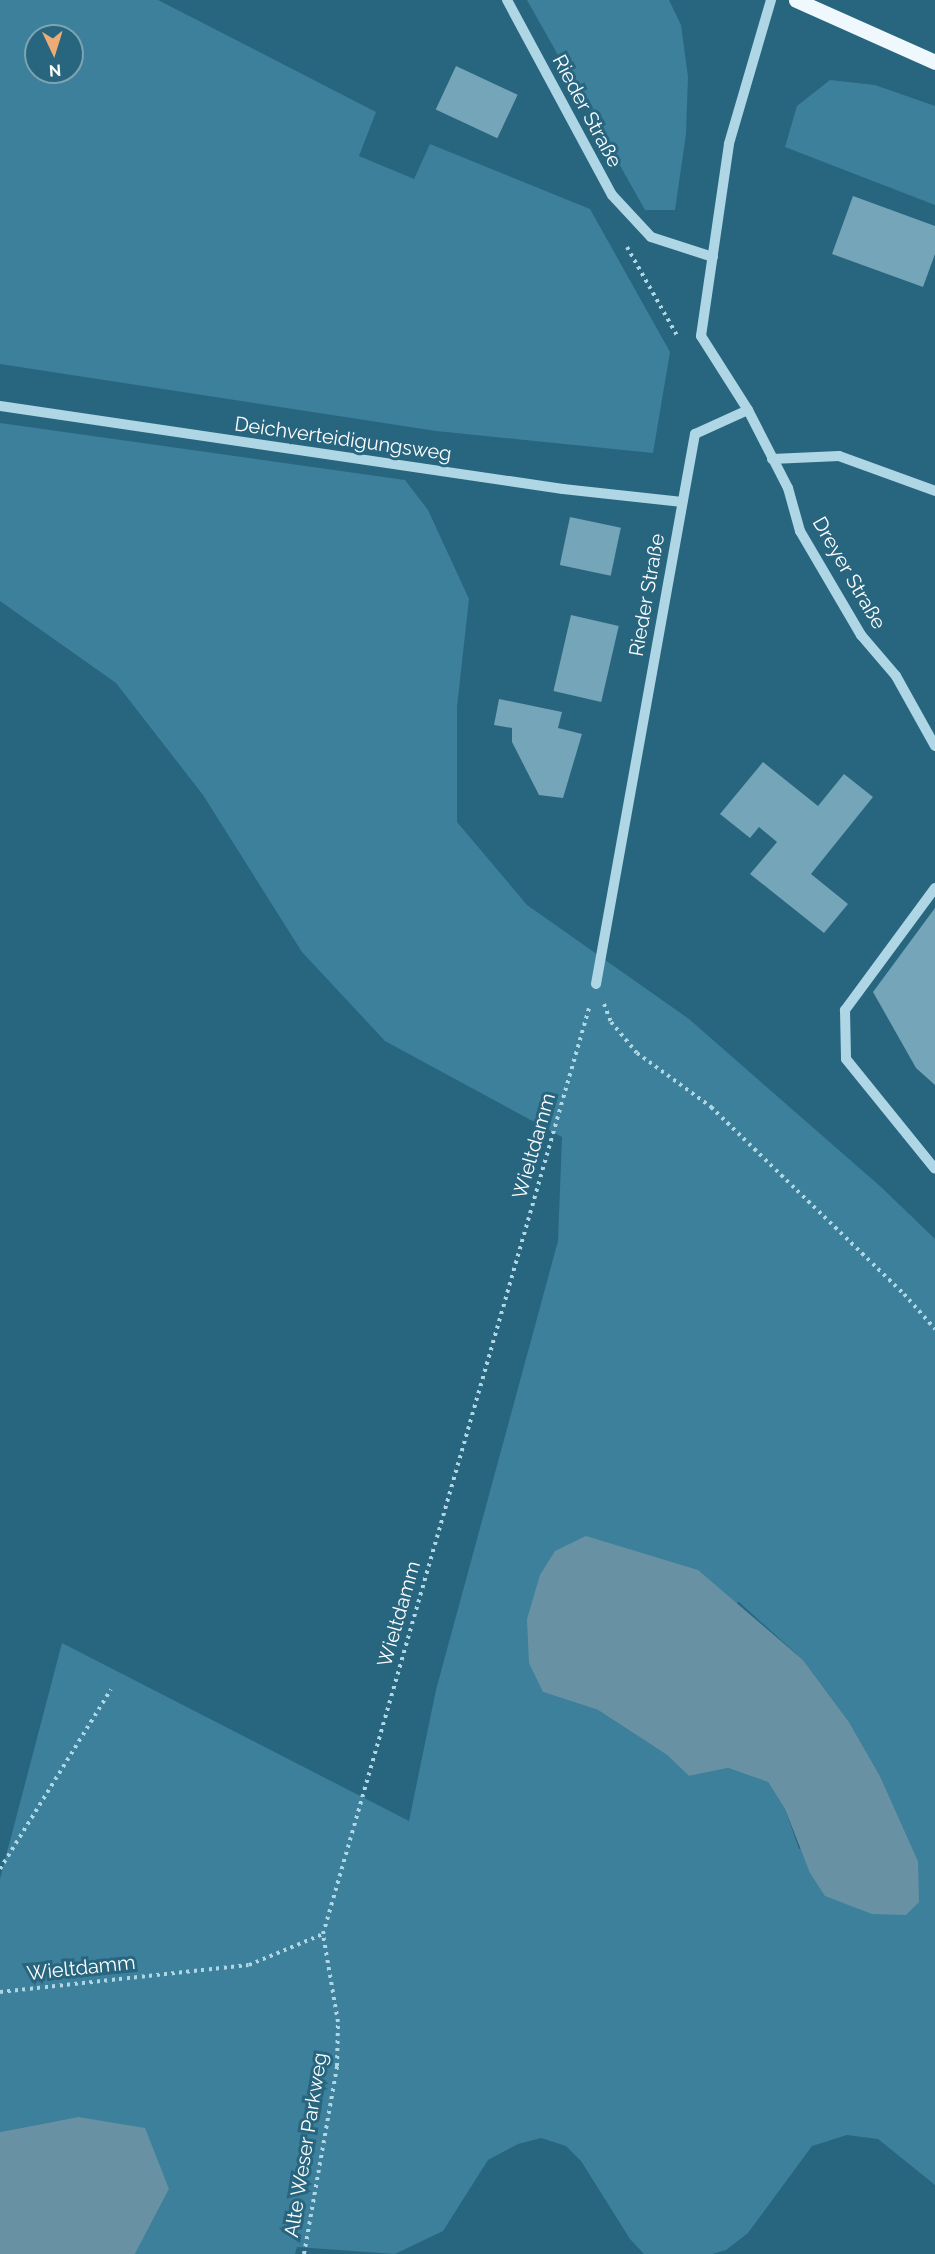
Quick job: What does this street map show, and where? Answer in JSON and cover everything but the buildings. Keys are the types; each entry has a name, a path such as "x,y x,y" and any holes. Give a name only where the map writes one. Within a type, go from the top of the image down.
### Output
{"main road":[{"path":"796,0 935,62"}],"street":[{"name":"Rieder Straße","path":"507,0 612,195 651,237 713,257"},
{"path":"748,410 701,336 729,144 771,0"},
{"name":"Deichverteidigungsweg","path":"0,406 563,489 682,502"},
{"name":"Rieder Straße","path":"596,984 695,434 748,410"},
{"name":"Dreyer Straße","path":"748,410 788,488 800,531 861,635 896,676 935,746"},
{"path":"772,459 839,456 935,491"},
{"path":"935,888 845,1010 846,1059 935,1169"}],"path":[{"path":"596,984 611,1022 637,1053 711,1107 904,1294 935,1329"},
{"name":"Wieltdamm","path":"0,1992 249,1965 323,1934 596,984"},
{"path":"0,1869 111,1689"},
{"name":"Alte Weser Parkweg","path":"304,2254 337,2066 338,2022 323,1934"}],"shaded area":[{"path":"0,0 158,0 376,112 359,156 414,179 430,144 590,209 670,352 653,453 436,431 0,364"},
{"path":"527,0 669,0 681,25 688,77 686,134 675,210 645,210"},
{"path":"830,80 875,85 935,106 935,205 785,147 797,106"},
{"path":"0,423 405,480 428,510 469,599 457,707 457,822 527,905 689,1019 881,1187 935,1239 935,2185 878,2139 847,2135 812,2146 748,2233 726,2250 712,2254 644,2254 630,2239 581,2161 566,2146 541,2138 518,2144 488,2160 443,2231 395,2254 297,2247 295,2254 135,2254 169,2189 78,2117 0,2132 0,1879 62,1643 409,1821 436,1690 558,1241 562,1137 385,1041 302,952 203,795 116,683 0,601","holes":["739,1602 803,1660 849,1722 880,1776 918,1861 799,1849 785,1809 768,1782 728,1768 689,1776 667,1755 598,1710 543,1692"]},
{"path":"586,1536 698,1570 803,1660 849,1722 880,1776 918,1861 919,1902 906,1915 872,1914 825,1896 810,1873 785,1809 768,1782 728,1768 689,1776 667,1755 598,1710 543,1692 529,1663 527,1619 540,1575 555,1551"},
{"path":"78,2117 145,2128 169,2189 135,2254 0,2254 0,2132"}]}
